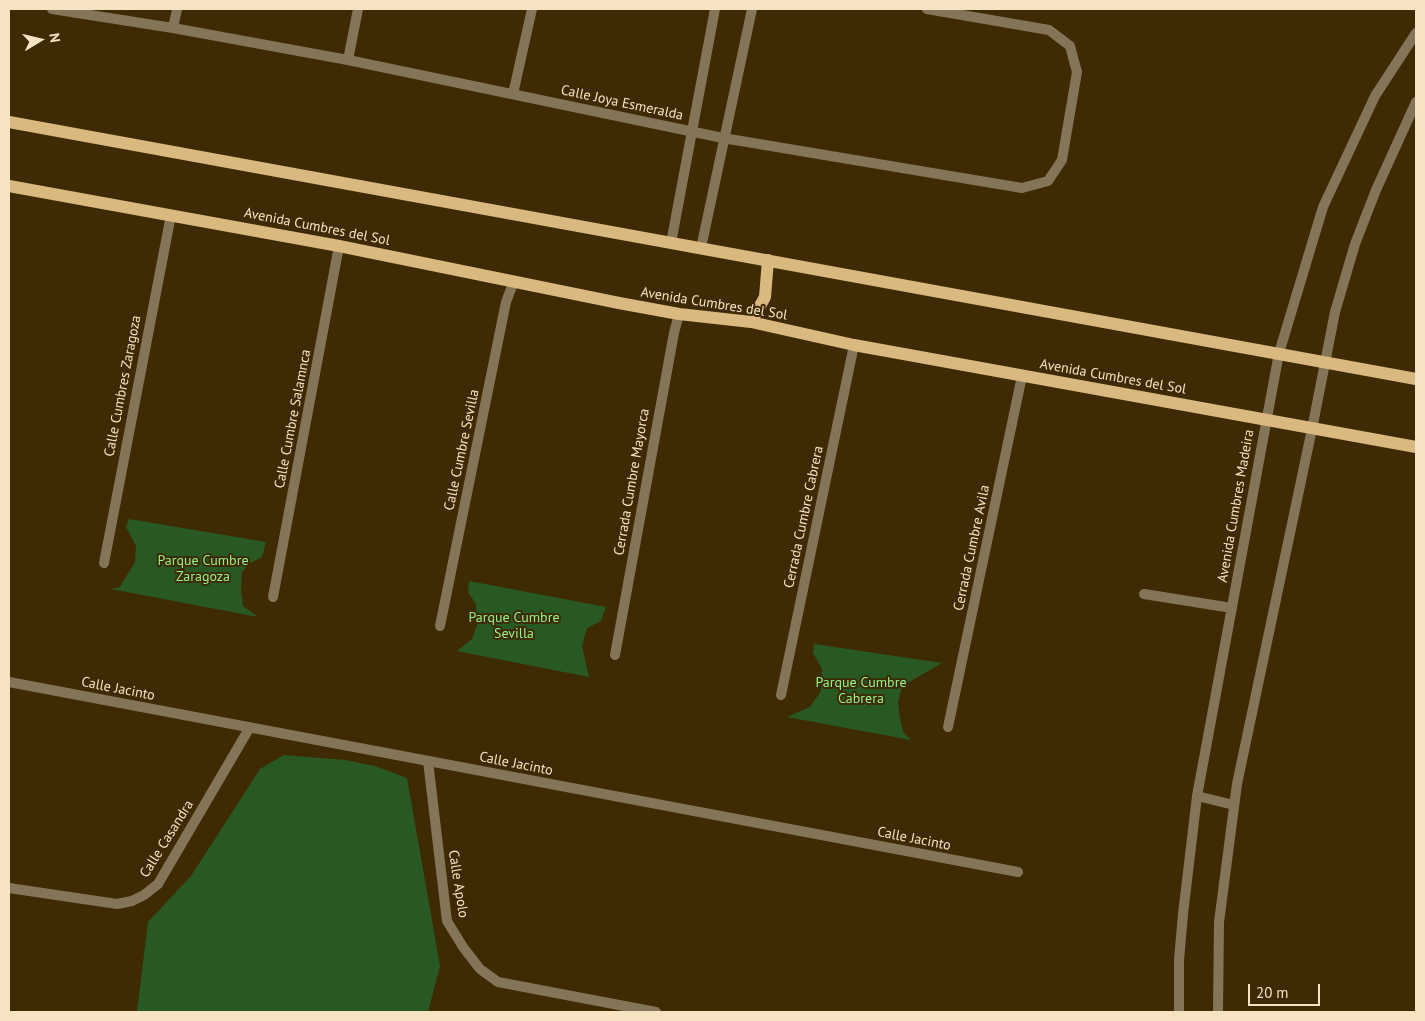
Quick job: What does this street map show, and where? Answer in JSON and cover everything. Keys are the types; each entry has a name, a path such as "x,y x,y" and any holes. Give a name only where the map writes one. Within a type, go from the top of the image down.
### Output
{"main road":[{"path":"9,122 1416,379"},
{"name":"Avenida Cumbres del Sol","path":"9,186 339,246 679,314 751,322 854,345 1267,419 1416,448"},
{"path":"751,322 765,297 768,260"}],"street":[{"name":"Calle Joya Esmeralda","path":"52,9 173,28 348,60 723,138 1022,188 1048,181 1062,160 1077,72 1070,46 1049,30 927,9"},
{"path":"173,28 177,9"},
{"path":"348,60 358,9"},
{"path":"513,94 532,9"},
{"path":"671,242 715,9"},
{"path":"701,248 752,9"},
{"name":"Avenida Cumbres Madeira","path":"1179,1012 1179,960 1197,796 1279,353 1323,206 1375,96 1416,33"},
{"path":"1218,1012 1218,922 1234,805 1335,312 1355,244 1376,190 1416,102"},
{"name":"Calle Cumbres Zaragoza","path":"104,563 171,215"},
{"name":"Calle Cumbre Salamnca","path":"273,597 339,246"},
{"name":"Calle Cumbre Sevilla","path":"440,626 506,302 514,281"},
{"name":"Cerrada Cumbre Mayorca","path":"615,655 679,314"},
{"name":"Cerrada Cumbre Cabrera","path":"782,695 854,345"},
{"name":"Cerrada Cumbre Avila","path":"948,727 1022,376"},
{"path":"1144,594 1232,608"},
{"name":"Calle Jacinto","path":"9,682 1018,872"},
{"name":"Calle Casandra","path":"9,888 117,904 132,901 144,894 158,884 250,727"},
{"name":"Calle Apolo","path":"428,761 448,921 463,947 480,969 498,982 656,1012"},
{"path":"1197,796 1234,805"}],"green space":[{"name":"Parque Cumbre Zaragoza","path":"129,519 266,542 262,557 250,563 242,572 241,591 243,606 258,617 111,589 120,587 135,562 136,546 126,527"},
{"name":"Parque Cumbre Sevilla","path":"469,581 606,607 601,621 587,628 582,646 589,677 457,651 472,639 477,625 476,604 468,592"},
{"name":"Parque Cumbre Cabrera","path":"814,644 942,663 902,686 898,702 900,719 903,732 911,740 787,717 810,707 821,691 822,669 813,653"},
{"path":"284,755 345,760 375,766 407,778 440,966 428,1012 137,1012 148,922 191,876 260,769"}]}
